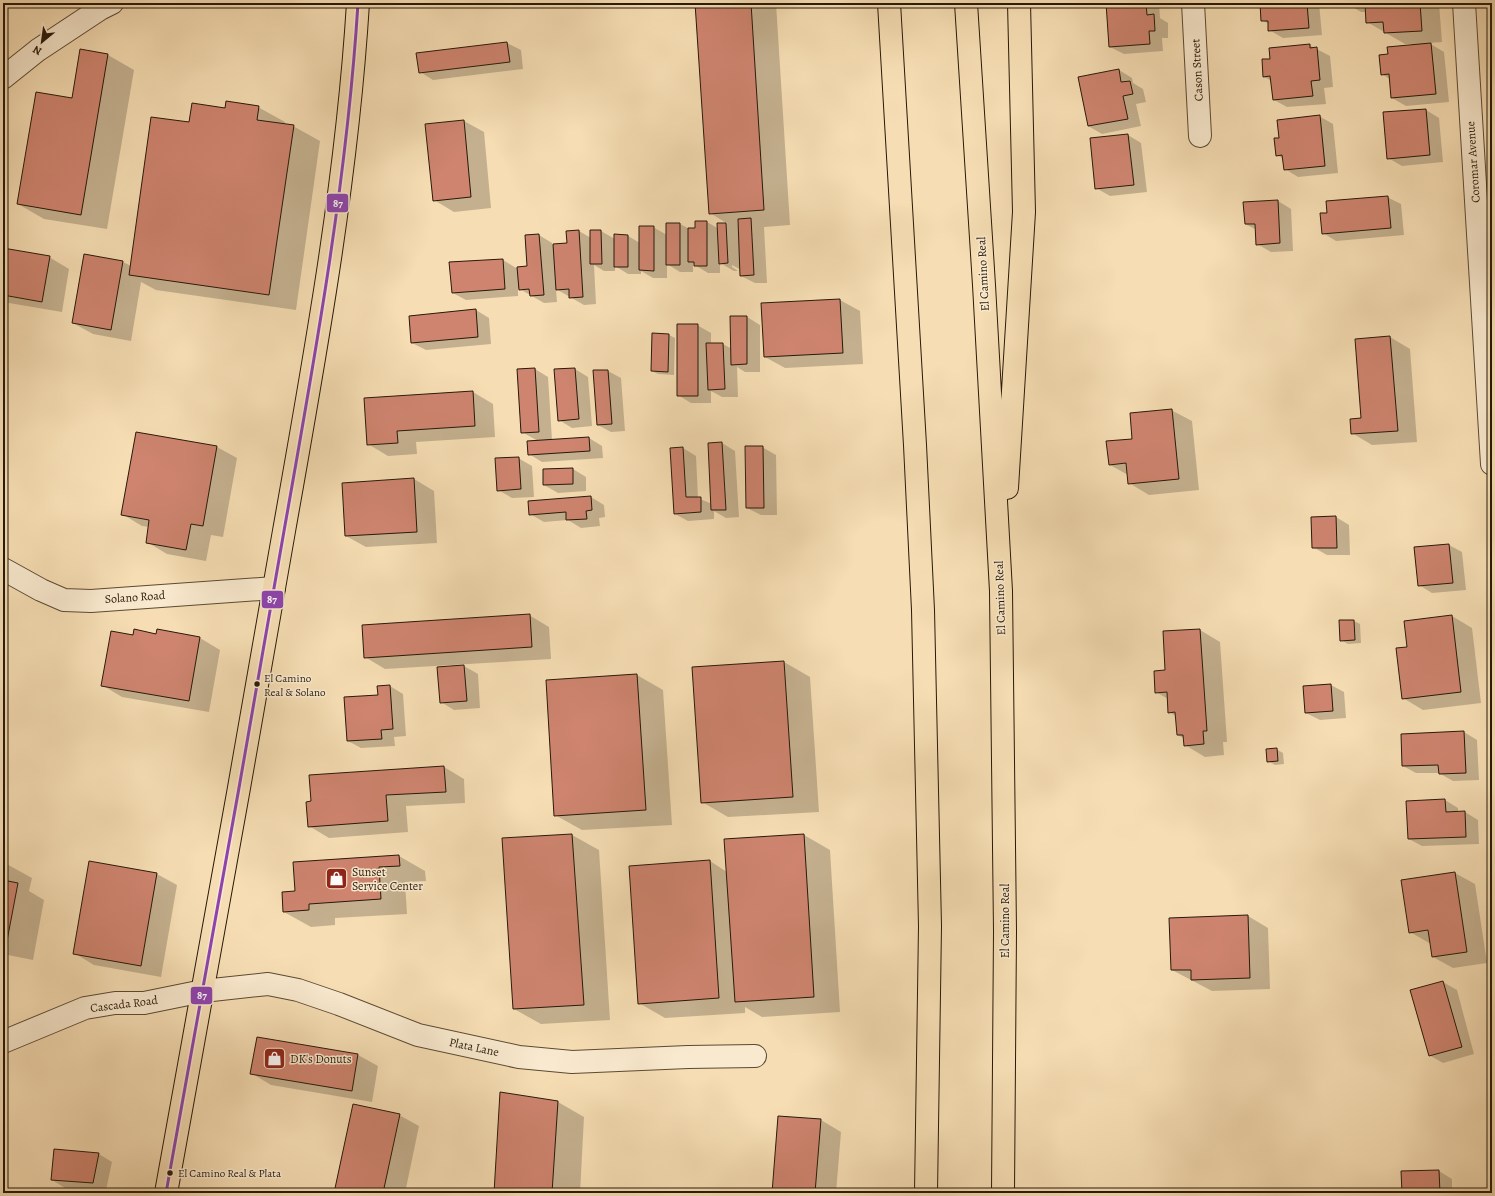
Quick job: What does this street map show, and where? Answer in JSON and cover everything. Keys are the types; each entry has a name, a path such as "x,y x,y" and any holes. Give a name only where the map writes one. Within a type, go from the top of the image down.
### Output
{"main road":[{"path":"166,1193 311,378 337,215 348,126 358,3"},
{"path":"889,3 915,445 923,610 930,926 926,1193"},
{"name":"El Camino Real","path":"966,3 984,285 1001,591 1005,931 1003,1193"},
{"path":"1001,591 1024,212 1019,3"}],"street":[{"path":"3,78 38,50 100,9 112,3"},
{"name":"Cason Street","path":"1193,3 1200,136"},
{"name":"Coromar Avenue","path":"1464,3 1492,464"},
{"name":"Solano Road","path":"3,569 41,590 64,600 91,601 274,588"},
{"name":"Plata Lane","path":"203,991 268,984 298,990 339,1004 418,1035 519,1057 572,1062 755,1056"},
{"name":"Cascada Road","path":"3,1042 86,1008 115,1003 144,1002 203,991"}],"building":[{"path":"695,3 751,3 764,210 709,214"},
{"path":"1106,3 1146,3 1147,15 1154,14 1155,31 1149,31 1150,44 1109,47"},
{"path":"1260,3 1307,3 1309,28 1268,31 1268,21 1261,21"},
{"path":"1365,3 1420,3 1422,31 1384,33 1383,22 1366,23"},
{"path":"507,42 510,62 419,73 416,53"},
{"path":"1431,43 1436,94 1391,98 1389,74 1381,75 1379,55 1388,54 1387,47"},
{"path":"1310,44 1310,48 1317,47 1320,80 1311,81 1313,96 1273,100 1270,76 1263,77 1262,59 1270,59 1269,48"},
{"path":"80,49 108,54 81,215 17,204 36,92 72,98"},
{"path":"1119,69 1121,82 1130,81 1133,94 1123,96 1128,119 1088,126 1078,77"},
{"path":"226,101 259,106 257,120 294,125 269,295 129,275 151,117 189,122 192,103 225,108"},
{"path":"1426,109 1430,155 1387,159 1383,112"},
{"path":"1320,115 1325,166 1284,170 1282,155 1276,156 1274,138 1279,138 1277,120"},
{"path":"464,120 471,197 433,201 425,124"},
{"path":"1128,134 1134,185 1095,189 1090,138"},
{"path":"1388,196 1391,228 1322,234 1320,213 1327,213 1326,201"},
{"path":"1278,200 1280,243 1256,245 1255,224 1245,224 1243,202"},
{"path":"751,218 754,275 740,276 738,219"},
{"path":"695,221 707,221 707,266 694,266 694,262 688,262 688,228 695,228"},
{"path":"666,223 680,223 680,265 666,265"},
{"path":"717,223 726,223 728,263 719,264"},
{"path":"639,226 654,226 654,271 639,270"},
{"path":"579,230 583,297 569,298 569,289 556,290 553,244 567,243 566,231"},
{"path":"590,230 601,230 602,264 590,264"},
{"path":"539,234 544,295 530,296 529,289 519,290 517,267 527,266 525,235"},
{"path":"614,234 628,235 628,267 614,267"},
{"path":"3,248 50,256 42,302 3,295"},
{"path":"84,254 123,261 111,330 72,323"},
{"path":"503,259 505,289 452,293 449,262"},
{"path":"840,299 843,353 764,357 761,303"},
{"path":"476,309 478,337 411,343 409,316"},
{"path":"730,316 747,316 747,364 731,365"},
{"path":"677,324 698,324 698,396 677,396"},
{"path":"652,333 669,334 668,372 651,371"},
{"path":"1390,336 1398,431 1351,434 1350,419 1361,418 1355,339"},
{"path":"706,343 723,343 725,389 708,390"},
{"path":"535,368 539,432 521,433 517,369"},
{"path":"575,368 579,419 558,421 554,369"},
{"path":"593,370 608,370 612,424 597,425"},
{"path":"473,391 475,426 397,431 398,443 367,445 364,398"},
{"path":"1172,409 1179,479 1128,484 1126,463 1109,465 1106,441 1132,439 1130,413"},
{"path":"136,432 217,446 203,526 191,524 186,550 146,543 149,520 121,515"},
{"path":"589,437 590,451 528,455 527,441"},
{"path":"722,442 726,510 711,510 708,443"},
{"path":"745,446 763,446 764,508 746,508"},
{"path":"683,447 686,497 701,497 701,512 674,514 670,448"},
{"path":"519,457 521,489 497,491 495,458"},
{"path":"573,468 573,484 543,485 543,469"},
{"path":"414,478 417,532 345,536 342,483"},
{"path":"591,496 592,510 586,511 587,519 566,520 566,512 529,515 528,501"},
{"path":"1336,516 1337,548 1312,548 1311,517"},
{"path":"1449,544 1453,583 1418,586 1414,547"},
{"path":"530,614 532,647 364,658 362,625"},
{"path":"1452,615 1461,692 1402,699 1396,648 1407,647 1404,621"},
{"path":"1339,620 1354,620 1355,640 1340,641"},
{"path":"134,629 156,634 157,629 200,637 189,701 101,686 111,631 133,635"},
{"path":"1200,629 1207,731 1203,731 1204,744 1184,746 1183,735 1177,735 1175,712 1168,713 1167,692 1155,693 1154,671 1165,670 1163,631"},
{"path":"784,661 793,797 701,803 692,667"},
{"path":"464,665 467,701 440,703 437,667"},
{"path":"637,674 646,810 554,816 546,680"},
{"path":"1331,684 1333,711 1305,713 1303,686"},
{"path":"390,685 393,729 381,730 382,739 347,741 344,697 378,695 377,686"},
{"path":"1464,731 1466,773 1439,774 1438,765 1402,766 1401,734"},
{"path":"1277,748 1278,761 1267,762 1266,749"},
{"path":"444,766 446,792 386,795 388,821 308,827 306,802 311,801 309,775"},
{"path":"1445,799 1446,812 1465,811 1466,837 1408,839 1406,801"},
{"path":"572,834 584,1005 513,1009 502,838"},
{"path":"804,834 814,997 735,1002 724,839"},
{"name":"Sunset Service Center","path":"399,855 400,866 379,867 381,899 309,904 309,910 283,912 282,892 295,891 293,862"},
{"path":"710,860 719,998 638,1004 629,866"},
{"path":"3,861 6,862 3,877"},
{"path":"89,861 157,873 141,966 73,954"},
{"path":"1455,872 1467,952 1432,957 1428,930 1409,933 1401,880"},
{"path":"3,880 18,883 6,946 3,945"},
{"path":"1248,915 1250,978 1191,980 1191,970 1171,970 1169,918"},
{"path":"1443,981 1462,1047 1429,1056 1410,990"},
{"path":"257,1037 358,1054 352,1091 250,1074"},
{"path":"500,1092 558,1101 552,1193 494,1193"},
{"path":"353,1104 400,1114 383,1193 334,1193"},
{"path":"778,1116 821,1119 815,1193 772,1193"},
{"path":"54,1149 99,1153 93,1183 51,1180"},
{"path":"1439,1170 1440,1193 1402,1193 1401,1171"}],"transit line":[{"name":"87","path":"166,1193 241,779 318,334 338,202 346,136 358,3"}],"place":[{"name":"El Camino Real & Solano","path":"257,684"},
{"name":"Sunset Service Center","path":"337,879"},
{"name":"DK's Donuts","path":"275,1059"},
{"name":"El Camino Real & Plata","path":"170,1173"}]}
